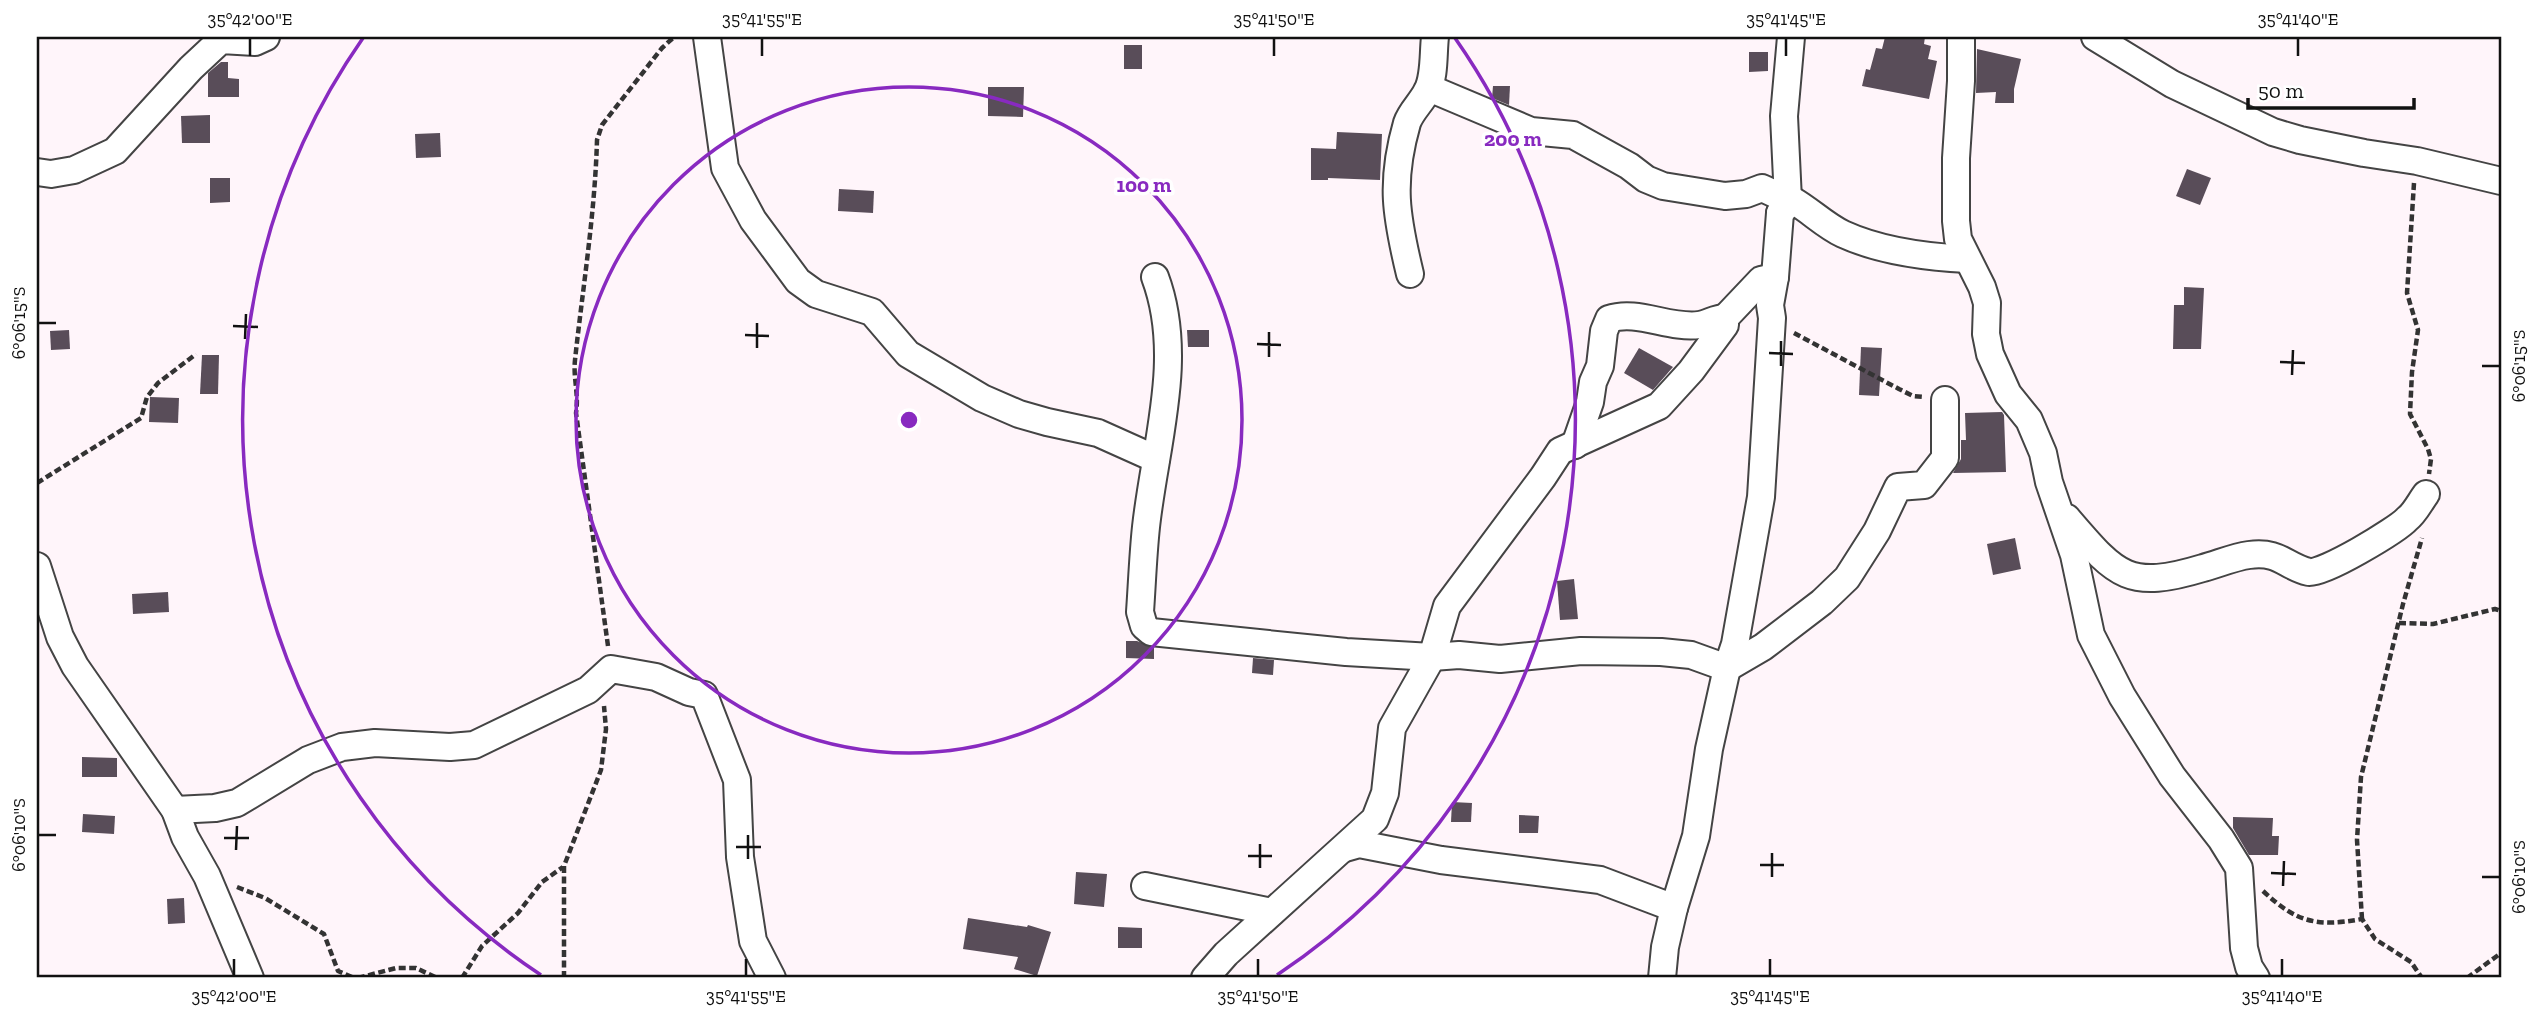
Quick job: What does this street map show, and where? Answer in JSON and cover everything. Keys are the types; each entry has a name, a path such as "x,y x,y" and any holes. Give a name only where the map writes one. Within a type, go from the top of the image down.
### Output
{"street":[{"path":"37,172 51,174 74,170 115,151 191,68 221,40 255,42 265,37"},
{"path":"707,37 725,168 753,220 798,281 816,294 872,312 908,354 982,398 1038,419 1098,433 1156,459"},
{"path":"1410,274 1399,227 1395,192 1408,120 1429,88 1434,37"},
{"path":"1662,978 1665,947 1674,908 1696,836 1709,750 1735,644 1761,497 1772,318 1770,305 1784,207 1784,116 1791,37"},
{"path":"1961,37 1956,221 1958,239 1982,286 1987,303 1986,334 1990,354 2008,394 2029,420 2043,453 2049,482 2074,555 2091,635 2103,660 2172,776 2221,839 2239,868 2244,948 2249,967 2256,978"},
{"path":"2107,39 2172,84 2273,132 2300,140 2417,161 2501,181"},
{"path":"1429,88 1531,131 1573,135 1629,166 1646,179 1663,186 1725,196 1746,194 1762,188 1784,207"},
{"path":"1784,207 1792,200 1809,209 1824,223 1856,238 1908,253 1967,259"},
{"path":"1154,277 1166,315 1168,335 1166,382 1146,526 1140,612 1144,626 1151,632 1346,653 1432,657 1459,655 1500,659 1581,651 1661,652 1691,655 1727,668"},
{"path":"1205,978 1226,954 1366,829 1382,806 1392,728 1432,657 1447,606 1560,451 1659,407 1691,371 1725,325 1726,318 1761,280 1775,277"},
{"path":"1575,445 1600,366 1604,331 1609,319 1621,314 1670,324 1701,326 1716,318 1726,318"},
{"path":"1727,668 1763,647 1847,578 1877,531 1898,487 1924,485 1945,458 1945,400"},
{"path":"2059,508 2091,546 2116,569 2134,578 2152,580 2246,555 2267,553 2316,573 2351,556 2407,520 2426,494"},
{"path":"37,566 60,637 75,666 175,810 185,837 207,876 250,978"},
{"path":"175,810 215,808 237,803 308,760 342,747 375,743 450,747 474,745 588,690 611,669 656,677 690,692 704,695 737,780 740,857 752,941 772,978"},
{"path":"1345,848 1359,844 1453,862 1600,880 1674,908"},
{"path":"1145,886 1272,912"}],"path":[{"path":"564,978 564,866 601,770 606,729 603,700 611,669 576,413 579,397 573,372 588,266 597,140 602,125 662,48 674,37"},
{"path":"1772,318 1801,338 1913,396 1945,400"},
{"path":"37,483 141,418 147,397 158,383 196,354"},
{"path":"2399,623 2433,624 2495,609 2501,611"},
{"path":"462,978 482,946 517,913 542,882 564,866"},
{"path":"2239,868 2277,904 2308,921 2330,925 2362,919 2375,939 2411,962 2422,978"},
{"path":"207,876 265,898 324,934 338,971 356,978 396,968 416,968 437,978"},
{"path":"2467,978 2501,953"}],"building":[{"path":"1885,37 1925,37 1924,44 1931,46 1928,59 1937,61 1929,99 1862,86 1866,69 1870,70 1876,48 1882,49"},
{"path":"1124,45 1142,45 1142,69 1124,69"},
{"path":"1977,49 2021,59 2014,89 2014,103 1995,103 1996,92 1976,93"},
{"path":"1749,52 1768,52 1768,71 1749,72"},
{"path":"221,62 228,62 228,78 239,79 239,97 208,97 208,73"},
{"path":"1493,86 1510,86 1509,105 1492,98"},
{"path":"988,87 1024,87 1023,117 988,116"},
{"path":"210,115 210,143 182,143 181,116"},
{"path":"1337,132 1382,134 1380,180 1311,180 1311,148 1336,149"},
{"path":"440,133 441,157 416,158 415,134"},
{"path":"2187,169 2211,178 2200,205 2176,196"},
{"path":"210,178 230,178 230,202 210,203"},
{"path":"839,189 874,191 873,213 838,211"},
{"path":"2184,287 2204,288 2201,349 2173,349 2174,305 2184,305"},
{"path":"69,330 70,349 51,350 50,331"},
{"path":"1187,330 1209,330 1209,347 1188,347"},
{"path":"1861,347 1882,348 1879,396 1859,395"},
{"path":"1639,348 1673,367 1653,390 1624,373"},
{"path":"202,355 219,355 218,394 200,394"},
{"path":"150,397 179,398 178,423 149,422"},
{"path":"2002,412 2006,472 1953,473 1961,459 1961,440 1966,440 1965,413"},
{"path":"2015,538 2021,569 1993,575 1987,544"},
{"path":"1574,579 1578,619 1560,620 1557,581"},
{"path":"168,592 169,612 133,614 132,594"},
{"path":"1126,641 1137,641 1154,648 1154,659 1126,658"},
{"path":"1253,658 1274,660 1273,675 1252,673"},
{"path":"82,757 117,758 117,777 82,777"},
{"path":"1452,802 1472,803 1471,822 1451,822"},
{"path":"83,814 115,816 114,834 82,832"},
{"path":"1519,815 1539,816 1538,833 1519,833"},
{"path":"2233,817 2273,818 2272,836 2279,836 2278,855 2249,855 2233,828"},
{"path":"1076,872 1107,874 1104,907 1074,904"},
{"path":"184,898 185,923 168,924 167,899"},
{"path":"968,918 1027,927 1028,925 1051,932 1037,976 1014,969 1018,957 963,949"},
{"path":"1118,927 1142,928 1142,948 1118,948"}]}
